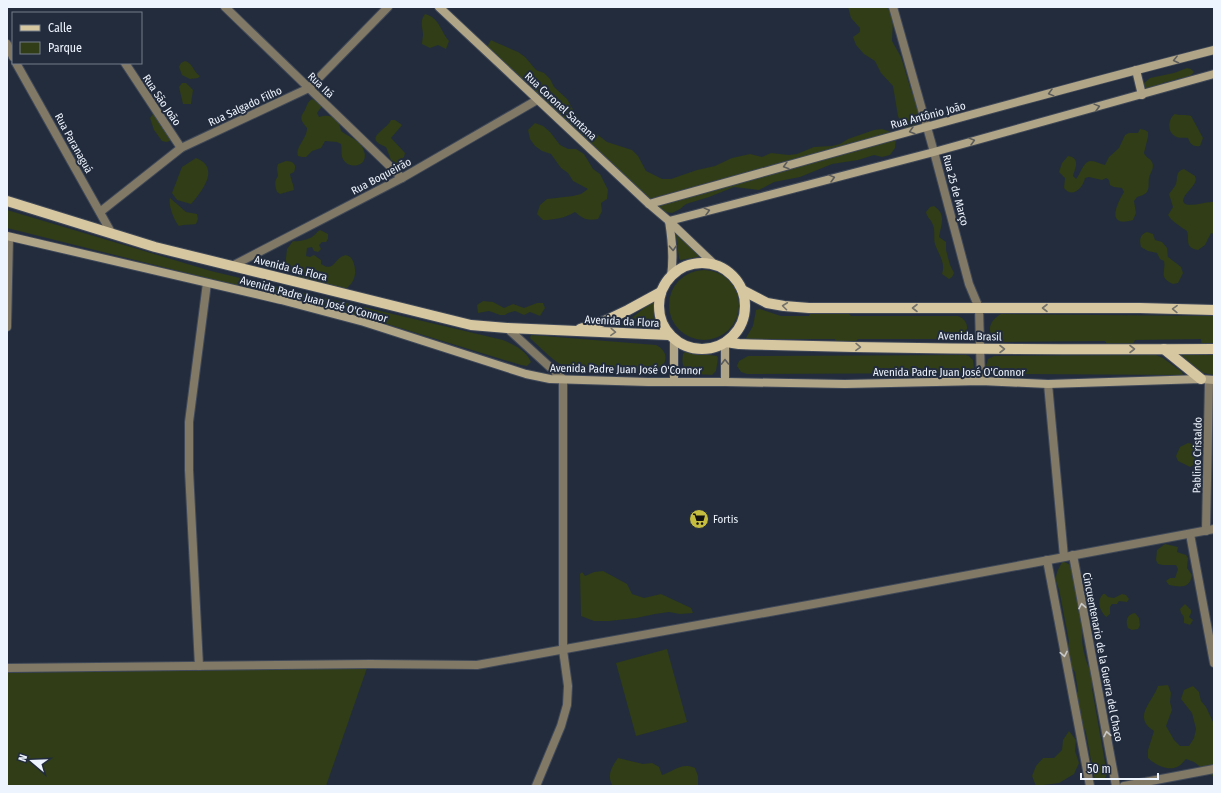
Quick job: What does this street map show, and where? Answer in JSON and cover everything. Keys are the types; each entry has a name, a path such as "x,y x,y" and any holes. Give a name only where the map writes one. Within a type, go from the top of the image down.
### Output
{"main road":[{"name":"Rua Coronel Santana","path":"439,7 649,204 669,220 714,264"},
{"name":"Rua Antônio João","path":"649,204 1136,70 1214,50"},
{"path":"1136,70 1142,95"},
{"path":"671,276 673,260 672,237 669,220 934,152 1214,74"},
{"name":"Avenida da Flora","path":"7,201 155,247 471,325 672,337"},
{"name":"Avenida Padre Juan José O'Connor","path":"8,237 281,300 364,322 526,374 550,379 648,382 845,384 981,381 1048,384 1208,379"},
{"path":"700,263 714,264 731,274 742,290 745,305 743,320 736,333 725,343 716,347 699,348 690,346 672,337 665,330 660,318 658,305 661,292 671,276 686,265 700,263"},
{"path":"742,290 767,303 784,306 867,308 1214,310"},
{"name":"Avenida da Flora","path":"574,331 607,320 661,292"},
{"path":"672,337 674,382"},
{"path":"725,343 725,382"},
{"name":"Avenida Brasil","path":"725,343 980,349 1214,349"},
{"path":"1164,349 1208,379"}],"street":[{"name":"Rua Itá","path":"225,7 402,178"},
{"name":"Rua Salgado Filho","path":"100,212 181,148 309,88 388,7"},
{"name":"Rua 25 de Março","path":"893,7 970,284 979,308 981,381"},
{"path":"7,44 12,55"},
{"name":"Rua Paranaguá","path":"17,64 112,234"},
{"name":"Rua São João","path":"126,64 181,148"},
{"name":"Rua Boqueirão","path":"232,266 402,178 537,100"},
{"path":"7,327 8,237"},
{"path":"199,666 189,470 189,422 207,283"},
{"path":"506,328 563,379 563,650 568,686 567,705 561,726 536,786"},
{"name":"Pablino Cristaldo","path":"1208,379 1210,530"},
{"path":"1048,384 1064,557"},
{"path":"7,668 370,664 477,665 1210,530"},
{"path":"1190,534 1213,650 1214,663"},
{"name":"Cincuentenario de la Guerra del Chaco","path":"1073,555 1116,786"},
{"path":"1047,560 1090,786"},
{"path":"1124,786 1214,769"}],"green space":[{"path":"848,7 887,7 893,18 892,41 901,57 916,103 919,117 915,129 907,130 901,124 898,116 893,86 881,73 875,61 864,54 856,45 853,37 860,32 860,28 851,18"},
{"path":"425,14 437,21 449,41 446,49 438,45 430,48 422,44 422,21"},
{"path":"491,40 518,52 525,57 536,70 544,73 550,79 554,87 567,99 575,113 586,126 607,142 632,150 638,156 646,171 662,179 671,179 697,170 715,166 732,158 750,154 762,157 771,153 789,155 797,154 814,147 832,146 874,130 882,129 891,132 896,139 895,148 890,155 882,157 874,155 858,160 832,164 800,177 774,182 759,190 734,187 686,204 672,213 663,212 649,202 622,173 607,164 490,52 487,47"},
{"path":"185,61 190,64 200,76 198,78 190,79 182,75 179,67 181,63"},
{"path":"1187,68 1194,72 1188,78 1180,78 1165,82 1153,89 1145,91 1143,84 1150,78 1174,73"},
{"path":"182,83 186,83 193,90 191,104 183,104 179,87"},
{"path":"312,99 320,103 322,106 317,113 319,117 328,116 337,120 341,131 361,145 365,158 359,165 349,165 345,162 342,157 341,144 337,142 325,141 321,148 312,151 306,157 298,156 298,149 305,136 307,128 301,117 308,103"},
{"path":"161,110 168,115 172,123 170,141 166,142 162,141 154,130 150,118 153,114"},
{"path":"1175,114 1191,116 1203,138 1200,146 1192,145 1188,138 1177,137 1172,134 1169,125"},
{"path":"391,120 395,120 402,125 391,138 405,153 399,164 391,160 386,147 376,141 378,134"},
{"path":"535,123 543,126 550,132 560,145 568,149 576,149 584,154 593,169 600,174 608,190 607,199 601,203 602,211 598,219 585,219 575,212 567,216 551,220 543,220 537,214 540,205 547,199 573,196 581,194 588,189 573,181 551,154 542,151 535,146 530,139 528,130"},
{"path":"1140,129 1148,132 1144,153 1151,161 1153,166 1147,191 1137,197 1134,201 1136,213 1133,220 1125,222 1119,221 1116,218 1116,209 1124,192 1122,188 1110,185 1109,180 1106,178 1102,180 1089,177 1085,178 1080,188 1074,192 1067,191 1064,188 1065,178 1059,172 1062,163 1068,156 1072,157 1076,161 1073,176 1076,179 1084,165 1088,162 1095,161 1105,165 1109,157 1119,148 1125,135 1129,133 1138,133"},
{"path":"196,158 203,162 207,168 208,174 204,186 191,204 177,200 172,193 182,167"},
{"path":"286,161 295,165 294,172 290,174 294,190 280,194 277,192 275,186 278,176 277,168 278,164"},
{"path":"1184,169 1195,176 1196,180 1184,198 1183,201 1185,204 1192,205 1214,202 1214,234 1211,233 1205,245 1198,250 1189,245 1187,231 1174,222 1168,215 1173,207 1169,194 1175,186 1179,172"},
{"path":"170,198 186,212 197,214 198,219 196,224 179,226 172,212"},
{"path":"934,206 938,209 942,216 939,237 946,242 946,250 954,273 949,279 942,274 943,266 935,244 934,228 926,212 930,207"},
{"path":"7,210 211,271 503,340 523,351 531,362 527,366 521,365 371,319 7,228"},
{"path":"320,230 328,234 328,239 326,242 322,242 319,245 321,249 318,252 314,251 312,247 307,248 306,256 310,257 314,255 321,260 321,264 328,267 333,265 345,255 351,257 355,267 355,274 353,281 345,290 299,280 296,272 287,271 285,267 287,249 293,241 313,237"},
{"path":"1147,232 1153,234 1155,240 1162,242 1167,248 1168,257 1181,267 1183,273 1178,283 1173,284 1164,277 1164,261 1160,259 1157,253 1148,251 1141,247 1141,238 1143,234"},
{"path":"677,233 700,256 680,260 676,235"},
{"path":"704,270 717,273 729,280 736,292 739,305 736,318 729,330 717,337 704,340 691,337 679,330 672,318 669,305 672,292 679,280 691,273"},
{"path":"483,301 493,302 504,308 513,304 524,308 537,303 543,303 545,308 540,316 530,312 524,315 515,311 505,315 500,315 489,311 478,313 477,305"},
{"path":"653,301 657,328 615,326 633,317"},
{"path":"760,309 781,316 809,316 811,312 844,309 851,316 958,316 966,323 967,330 961,339 858,339 851,346 836,342 835,339 748,339 746,338 753,326 756,310"},
{"path":"1001,314 1214,316 1214,375 1203,373 1181,356 1203,355 1201,339 1135,340 1127,351 1120,354 1114,352 1105,341 1000,342 992,336 990,328 993,320"},
{"path":"531,335 656,345 664,352 665,360 661,368 653,373 580,373 560,364 530,338"},
{"path":"685,352 717,356 716,371 712,375 695,374 686,370 682,361 683,354"},
{"path":"966,355 973,360 974,368 966,373 747,374 741,372 737,366 739,361 748,356"},
{"path":"1156,355 1163,358 1182,372 1183,375 994,374 988,370 986,366 988,359 994,356"},
{"path":"1188,443 1193,444 1198,453 1196,462 1190,467 1178,461 1176,456 1180,447"},
{"path":"1165,544 1178,547 1177,552 1186,555 1188,558 1187,568 1192,575 1191,580 1187,585 1169,585 1166,581 1170,578 1175,578 1178,569 1176,565 1158,564 1156,560 1157,550"},
{"path":"1063,561 1072,566 1084,611 1085,619 1082,644 1093,678 1092,689 1107,774 1104,780 1095,779 1094,776 1086,733 1074,699 1078,691 1075,672 1066,660 1069,641 1059,589 1056,581 1058,571"},
{"path":"603,571 627,584 632,594 644,598 661,594 691,608 693,613 680,614 669,612 609,621 594,621 581,616 580,574 582,572 585,576 594,572"},
{"path":"1103,594 1114,598 1122,594 1126,595 1129,599 1127,602 1119,601 1117,604 1112,604 1110,607 1110,614 1106,617 1102,612 1099,603"},
{"path":"1185,604 1191,610 1189,617 1193,620 1190,625 1184,623 1184,617 1180,609"},
{"path":"1135,613 1139,618 1140,625 1138,629 1132,630 1128,628 1127,620 1128,616"},
{"path":"667,649 687,722 636,736 616,663"},
{"path":"367,668 326,786 7,786 7,673"},
{"path":"1168,685 1171,693 1170,702 1172,710 1166,726 1174,740 1180,746 1189,746 1194,738 1196,729 1192,713 1181,699 1184,690 1193,686 1199,692 1201,701 1206,707 1214,724 1214,777 1194,762 1186,759 1182,764 1175,768 1167,768 1154,763 1148,758 1148,750 1154,731 1144,720 1144,715 1158,686"},
{"path":"1069,731 1076,740 1075,751 1079,763 1074,774 1059,783 1036,786 1032,776 1036,766 1043,758 1054,758 1062,750 1063,740"},
{"path":"618,758 643,764 652,763 659,767 662,775 678,768 690,766 695,768 698,776 698,785 613,786 610,775"}],"place":[{"name":"Fortis","path":"699,519"}]}
